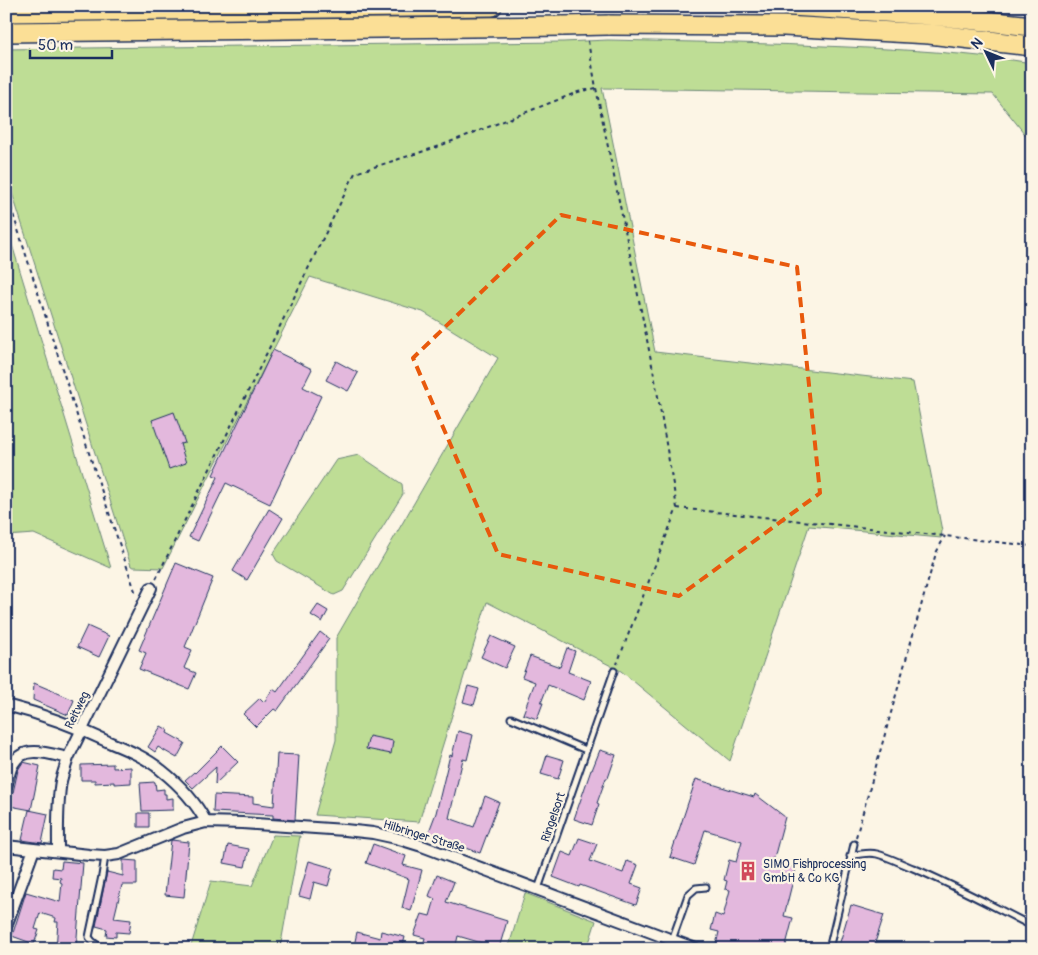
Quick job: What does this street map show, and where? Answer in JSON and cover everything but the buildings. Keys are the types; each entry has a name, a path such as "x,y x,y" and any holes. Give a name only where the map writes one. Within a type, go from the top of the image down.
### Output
{"highway":[{"path":"6,12 492,6"},
{"path":"791,6 931,15 1032,26"},
{"path":"6,32 608,25 784,26 929,34 1032,46"}],"street":[{"name":"Reitweg","path":"58,851 59,799 68,758 151,588"},
{"path":"6,705 37,713 82,730 123,748 160,769 192,800 206,822"},
{"path":"6,787 12,766 16,759 24,754 34,752 48,753 68,758"},
{"name":"Hilbringer Straße","path":"6,846 105,856 119,854 183,828 206,822 373,833 422,846 696,949"},
{"path":"6,926 34,849"}],"lane":[{"name":"Ringelsort","path":"538,889 614,670"},
{"path":"511,718 586,750"},
{"path":"829,949 854,844"},
{"path":"850,856 877,854 885,857 979,898 1032,926"},
{"path":"97,945 89,937 105,856"},
{"path":"672,940 688,895 696,888 706,887"}],"path":[{"path":"584,6 585,15"},
{"path":"587,33 596,88 656,386 677,508 614,670"},
{"path":"151,588 355,173 437,147 578,92 596,88"},
{"path":"6,192 87,447 136,594 143,604"},
{"path":"677,508 1032,546"},
{"path":"854,844 936,553 946,536"}],"highlighted area":[{"path":"561,215 797,267 820,493 679,596 498,554 413,358"}],"green space":[{"path":"608,40 787,44 893,49 963,54 1032,63 1032,143 993,94 602,88 655,352 913,382 942,531 941,538 809,526 730,761 621,671 487,602 419,822 315,815 336,740 336,638 498,358 423,312 310,277 163,568 131,566 6,174 6,49"},
{"path":"6,225 111,568 34,534 6,536"},
{"path":"359,455 402,484 403,494 343,591 334,595 277,561 273,554 336,460"},
{"path":"273,835 300,836 280,949 190,949 211,881 252,886"},
{"path":"525,893 596,921 587,949 508,949"}],"place":[{"name":"SIMO Fishprocessing GmbH & Co KG","path":"748,871"}]}
